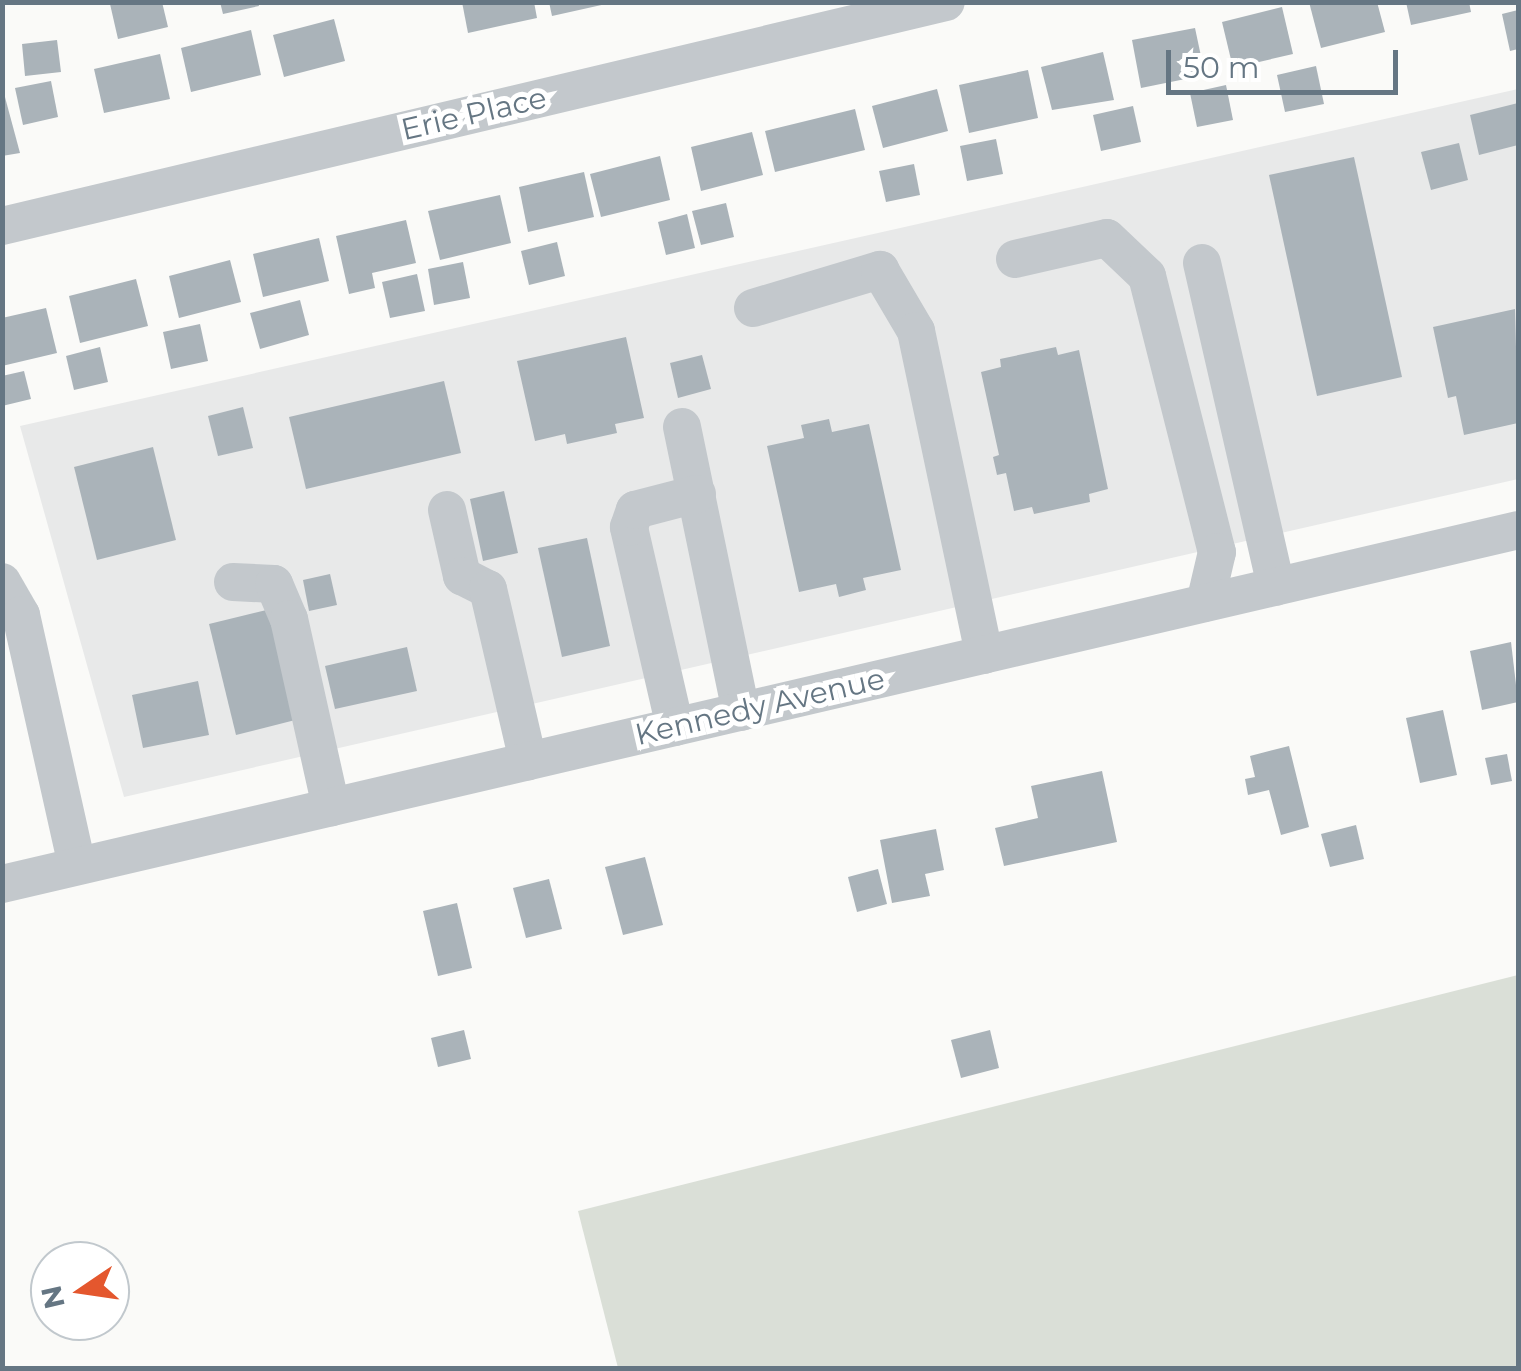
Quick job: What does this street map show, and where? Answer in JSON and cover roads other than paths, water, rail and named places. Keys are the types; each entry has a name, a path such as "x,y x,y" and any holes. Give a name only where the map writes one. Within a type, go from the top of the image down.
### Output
{"street":[{"name":"Erie Place","path":"2,226 946,2"},
{"path":"1015,259 1107,238 1147,276 1217,552 1205,603"},
{"path":"1202,262 1276,587"},
{"path":"752,308 880,270 916,331 984,655"},
{"path":"682,427 741,712"},
{"path":"675,727 630,527 636,510 697,494"},
{"path":"447,510 462,576 488,590 528,761"},
{"name":"Kennedy Avenue","path":"2,884 1518,530"},
{"path":"2,582 21,615 78,866"},
{"path":"233,582 274,584 289,619 331,807"}]}
